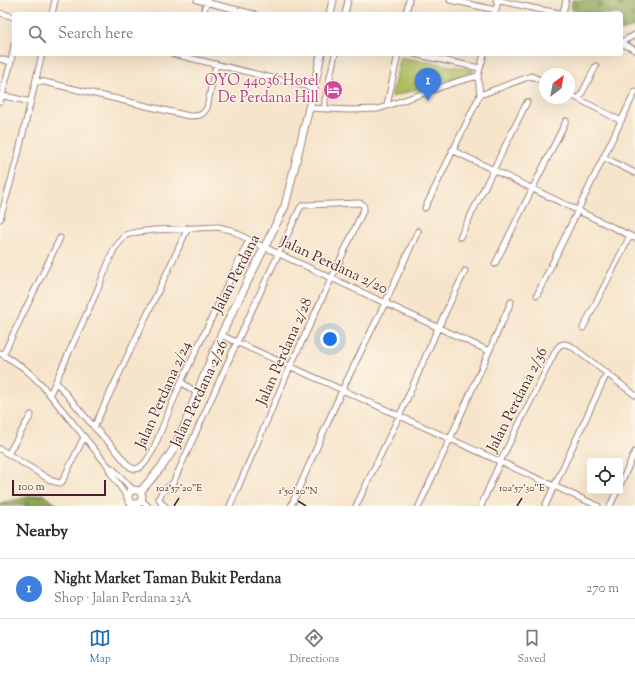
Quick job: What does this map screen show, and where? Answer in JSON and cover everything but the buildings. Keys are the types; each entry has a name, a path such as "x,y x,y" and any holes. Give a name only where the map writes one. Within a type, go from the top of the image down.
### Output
{"street":[{"path":"52,12 55,0"},
{"path":"197,0 247,12"},
{"path":"330,12 333,0"},
{"path":"345,12 348,0"},
{"path":"406,12 409,0"},
{"path":"450,0 496,12 497,0 553,12"},
{"path":"564,12 566,0"},
{"path":"204,12 206,1"},
{"path":"0,13 12,16"},
{"path":"623,41 635,35"},
{"path":"623,43 635,50"},
{"path":"0,102 12,56"},
{"path":"0,219 16,164 42,56"},
{"path":"194,56 216,64 314,88"},
{"name":"Jalan Perdana","path":"137,491 163,465 173,450 185,425 221,335 285,206 321,56"},
{"path":"326,109 325,100 335,56"},
{"path":"387,105 398,56"},
{"path":"423,56 480,68"},
{"path":"425,208 480,95 478,76 483,56"},
{"path":"0,59 11,62"},
{"path":"36,80 189,116 199,116 204,114 207,108 216,64"},
{"path":"578,99 596,66"},
{"path":"308,108 365,110 378,108 478,76"},
{"path":"480,95 531,76 539,79"},
{"path":"537,295 635,92"},
{"path":"1,95 31,102"},
{"path":"575,97 621,121"},
{"path":"460,237 527,102"},
{"path":"495,264 566,121"},
{"path":"452,150 633,237 583,328"},
{"path":"603,157 635,173"},
{"name":"Jalan Perdana 2/28","path":"230,506 290,366 364,209 364,206 359,202 308,205"},
{"name":"Jalan Perdana 2/26","path":"165,506 161,503 159,498 162,492 173,483 298,211 303,206 308,205"},
{"name":"Jalan Perdana 2/20","path":"50,394 97,291 114,249 126,235 137,232 218,227 231,230 249,240 489,351"},
{"path":"94,427 188,228"},
{"path":"292,506 342,390 385,303 418,231"},
{"path":"60,238 2,354 24,368 41,384 108,466 137,491 142,496 142,501 148,506"},
{"name":"Jalan Perdana 2/24","path":"56,382 127,464 135,469 139,468 145,463 153,450 181,382 249,240"},
{"path":"356,506 403,408 465,271"},
{"path":"420,506 512,302"},
{"path":"221,335 598,506"},
{"name":"Jalan Perdana 2/36","path":"481,506 500,462 555,352 562,344 571,346 635,395"},
{"path":"545,506 607,373"},
{"path":"181,382 197,393"},
{"path":"8,454 31,416"},
{"path":"0,449 52,481 60,483 62,482 84,437"},
{"path":"623,478 635,452"},
{"path":"108,466 110,472 130,502 135,505 142,501"},
{"path":"128,498 129,493 137,491"},
{"path":"610,506 616,494"}],"green space":[{"path":"572,0 635,0 635,27 623,30 623,12 578,12 571,9"},
{"path":"401,57 473,70 473,72 391,97"},
{"path":"42,494 59,506 0,506 0,503"}],"place":[{"name":"OYO 44036 Hotel De Perdana Hill","path":"333,90"},
{"name":"Night Market Taman Bukit Perdana","path":"428,101"}]}
